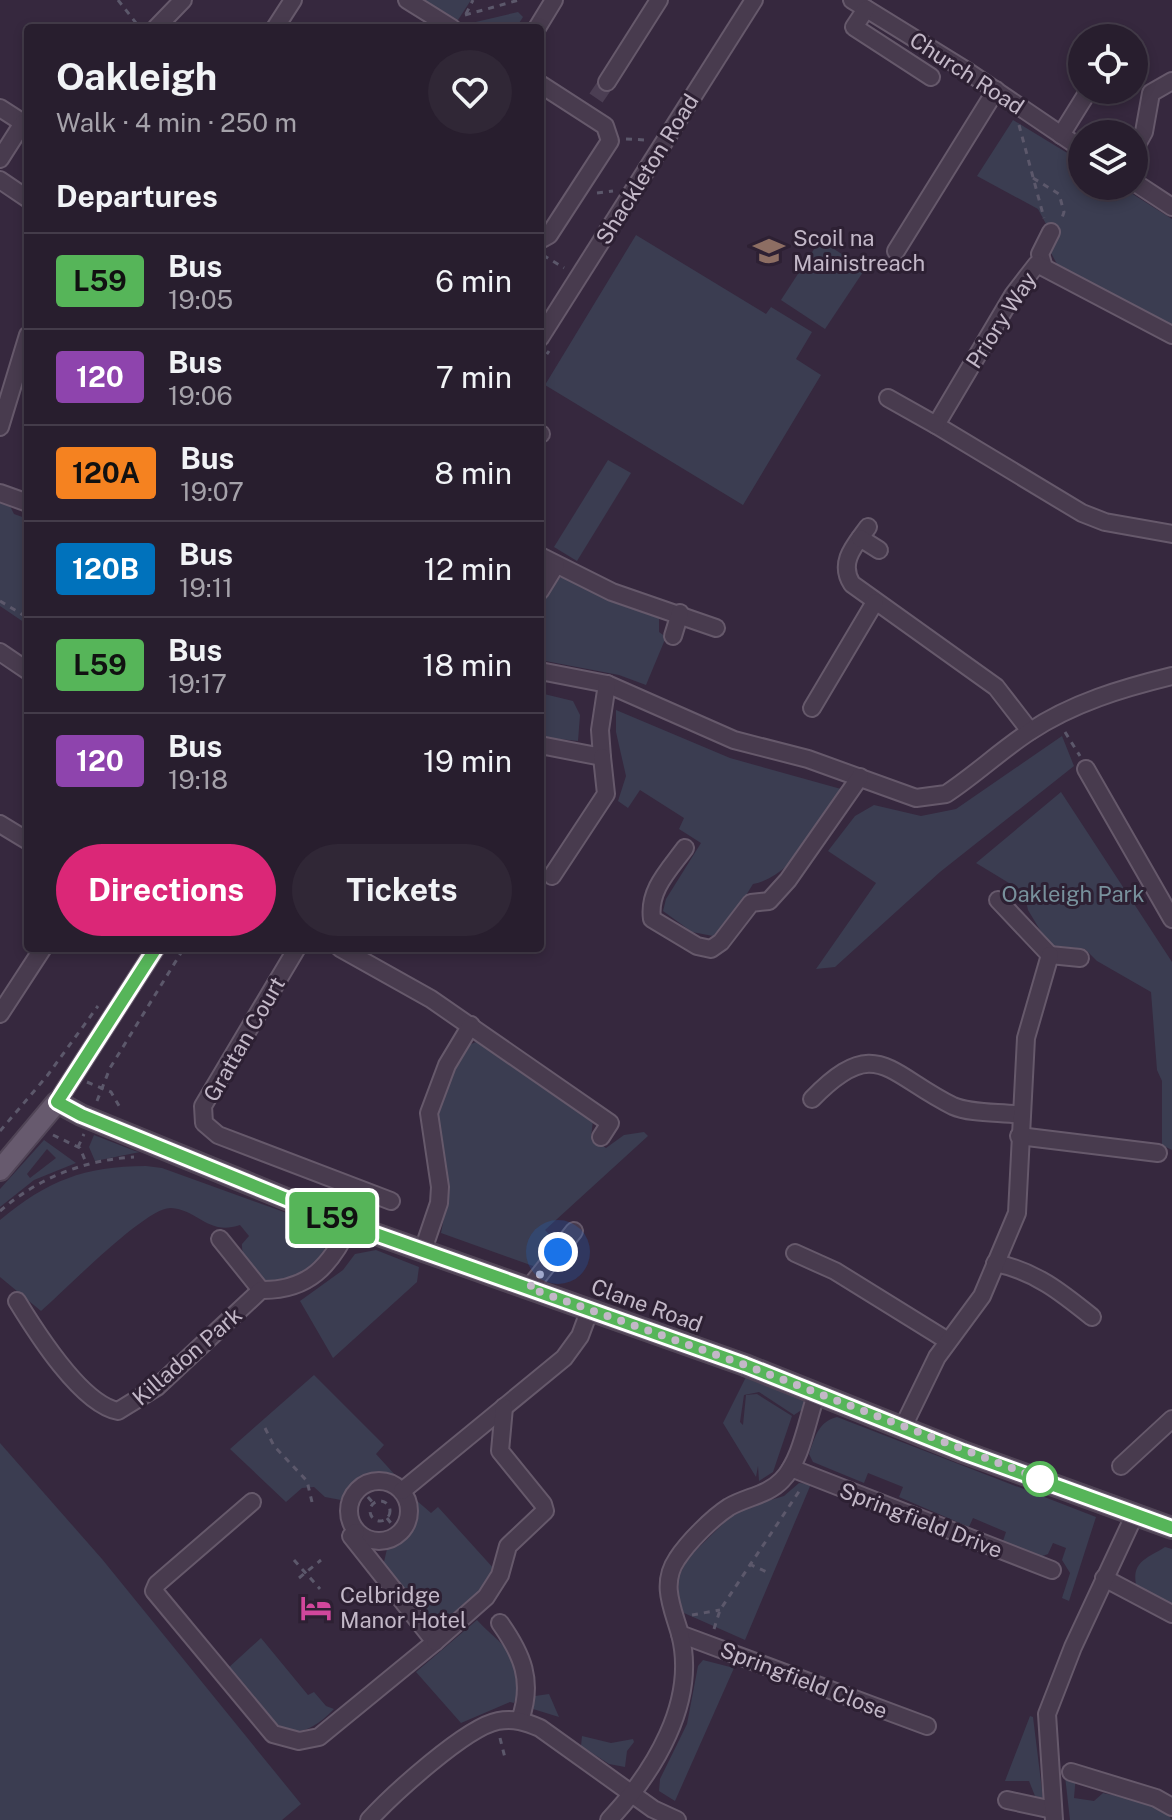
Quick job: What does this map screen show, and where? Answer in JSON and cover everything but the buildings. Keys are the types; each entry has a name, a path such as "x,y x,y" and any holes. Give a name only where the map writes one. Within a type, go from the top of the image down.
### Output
{"main road":[{"path":"0,1170 57,1102"},
{"name":"Clane Road","path":"57,1102 81,1115 350,1225 590,1309 1172,1528"}],"street":[{"path":"160,24 183,0"},
{"path":"278,24 293,0"},
{"path":"407,0 446,24"},
{"path":"607,82 659,0"},
{"name":"Shackleton Road","path":"544,332 754,0"},
{"path":"539,24 551,1"},
{"path":"859,4 854,27 931,77"},
{"name":"Church Road","path":"859,4 996,90 1068,140"},
{"path":"1146,120 1151,93 1172,81"},
{"path":"544,87 587,114 607,133 549,235 544,238"},
{"path":"896,251 996,90"},
{"path":"587,114 596,98"},
{"path":"1061,135 1080,104"},
{"path":"0,108 24,123"},
{"path":"0,159 24,127"},
{"path":"0,180 24,196"},
{"path":"1148,191 1172,207"},
{"path":"1043,264 1040,254 1045,229"},
{"name":"Priory Way","path":"936,425 1028,271 1037,264 1043,264 1172,335"},
{"path":"1,420 24,348"},
{"path":"888,398 1082,513 1105,522 1172,534"},
{"path":"0,493 24,502"},
{"path":"879,550 864,532 848,555 849,579 875,602 996,687 1030,731"},
{"path":"544,558 612,592 716,628"},
{"path":"544,584 556,565"},
{"path":"812,708 875,602"},
{"path":"673,636 680,613"},
{"path":"0,652 24,668"},
{"path":"544,672 607,684 734,740 860,777 916,798 938,797 970,778 1030,731 1116,690 1172,676"},
{"path":"552,876 606,794 600,730 607,684"},
{"path":"544,746 602,757"},
{"path":"1086,769 1172,919"},
{"path":"685,848 655,890 650,903 652,919 697,946 711,949 721,942 751,903 769,901 788,880 860,777"},
{"path":"0,824 24,839"},
{"path":"998,900 1050,955 1080,958"},
{"path":"0,1014 40,952"},
{"path":"57,1102 150,952"},
{"name":"Grattan Court","path":"295,952 203,1106 204,1123 218,1135 391,1201"},
{"path":"347,952 471,1025 606,1130"},
{"path":"903,1427 948,1341 982,1296 1017,1213 1026,1038 1050,955"},
{"path":"423,1250 439,1203 440,1187 429,1113 447,1065 471,1025"},
{"path":"812,1099 834,1077 855,1064 875,1063 894,1067 902,1076 957,1108 1021,1115"},
{"path":"1019,1136 1158,1153"},
{"name":"Killadon Park","path":"17,1301 36,1332 89,1395 102,1406 118,1411 157,1387 261,1290 283,1289 314,1275 335,1257 350,1225"},
{"path":"529,1288 574,1231"},
{"name":"Killadon Park","path":"220,1239 261,1290"},
{"path":"795,1253 835,1271 948,1341"},
{"path":"995,1263 1022,1268 1057,1289 1092,1317"},
{"path":"402,1491 564,1358 580,1336 590,1309"},
{"path":"609,1820 635,1792 665,1741 672,1722 681,1681 680,1634 670,1607 668,1585 676,1560 729,1507 757,1497 781,1481 791,1468 816,1395"},
{"path":"252,1502 157,1584 154,1591 273,1734 299,1741 319,1737 486,1597 500,1575 508,1546 545,1511 543,1504 500,1451 504,1407"},
{"path":"1121,1466 1172,1419"},
{"name":"Springfield Drive","path":"791,1468 1052,1570"},
{"path":"386,1482 402,1491 410,1513 400,1535 382,1542 363,1538 356,1532 351,1523 350,1504 360,1488 386,1482"},
{"path":"1007,1800 1054,1815 1047,1714 1104,1578 1135,1514"},
{"path":"356,1532 351,1536 435,1642"},
{"path":"1104,1578 1172,1614"},
{"path":"500,1623 518,1648 524,1665 527,1692 520,1720"},
{"name":"Springfield Close","path":"680,1634 927,1726"},
{"path":"369,1820 465,1736 497,1721 520,1720 540,1728 635,1792 653,1809 677,1820"},
{"path":"1071,1772 1156,1798 1172,1807"}],"path":[{"path":"118,0 137,24"},
{"path":"473,0 465,15 519,0"},
{"path":"1022,118 1019,129 1044,215 1045,229"},
{"path":"607,133 650,140"},
{"path":"1033,178 1057,190 1061,198 1064,215 1045,229"},
{"path":"544,255 566,269"},
{"path":"0,601 24,616"},
{"path":"1065,732 1086,769"},
{"path":"93,1108 109,1073 182,952"},
{"path":"0,1131 69,1047"},
{"path":"86,1082 114,1096 117,1105"},
{"path":"78,1147 85,1133"},
{"path":"51,1134 78,1147 87,1165"},
{"path":"0,1211 28,1188 100,1162"},
{"path":"265,1428 274,1446 307,1481 312,1502"},
{"path":"710,1644 720,1610 803,1485"},
{"path":"360,1488 374,1504 387,1505 387,1518 400,1535"},
{"path":"374,1504 370,1512 372,1517 379,1521 387,1518"},
{"path":"294,1560 320,1589"},
{"path":"299,1578 321,1560"},
{"path":"749,1564 767,1572"},
{"path":"685,1617 720,1610"},
{"path":"500,1738 505,1758"}],"green space":[{"path":"424,0 471,0 458,20"},
{"path":"518,12 523,17 519,24 467,24"},
{"path":"1013,120 1068,153 1068,200 1142,200 1172,219 1172,327 1130,308 1057,264 1051,253 1057,233 1046,224 1038,209 977,176"},
{"path":"636,235 766,314 771,307 812,332 796,359 821,375 743,505 545,385"},
{"path":"820,240 865,269 825,329 781,300"},
{"path":"608,460 631,473 577,561 554,547"},
{"path":"0,503 10,506 14,514 24,518 24,622 0,606"},
{"path":"563,577 599,595 659,613 659,632 666,637 646,685 619,675 544,661 544,596 553,582"},
{"path":"544,694 573,701 580,715 578,741 544,737"},
{"path":"616,710 730,758 841,789 794,859 768,879 753,884 735,913 713,936 692,932 663,911 666,899 701,843 679,829 684,818 640,790 628,808 618,801 626,776 616,732"},
{"path":"1062,736 1074,766 940,872 835,967 816,969 876,883 828,851 855,816 874,805 921,816 956,809"},
{"name":"Oakleigh Park","path":"1061,792 1172,962 1172,1150 1162,1145 1162,1081 1157,1070 1151,992 1097,961 1085,949 1049,945 1028,910 1024,892 976,863"},
{"path":"483,1042 593,1120 591,1138 606,1148 624,1135 644,1132 648,1136 545,1230 555,1241 536,1267 441,1233 449,1193 437,1110 453,1070 469,1045"},
{"path":"94,1135 140,1152 95,1161 89,1147"},
{"path":"44,1140 76,1163 34,1180 0,1207 0,1189","holes":["47,1149 56,1158 30,1178 27,1174"]},
{"path":"162,1168 309,1221 327,1232 324,1251 328,1255 302,1274 267,1283 257,1276 246,1261 242,1244 249,1236 240,1225 229,1228 211,1225 189,1213 171,1208 159,1211 125,1234 41,1311 0,1277 0,1220 17,1206 67,1178 104,1169"},
{"path":"376,1250 419,1267 417,1282 333,1358 300,1301 343,1270 355,1254"},
{"path":"749,1371 808,1397 803,1409 794,1415 759,1392 744,1395 740,1422 743,1425 746,1395 757,1394 792,1416 773,1472 759,1481 758,1466 756,1477 723,1423"},
{"path":"314,1375 384,1445 376,1454 396,1476 368,1478 341,1500 325,1497 314,1487 302,1488 286,1502 230,1449"},
{"path":"837,1417 1096,1517 1069,1601 1062,1598 1070,1573 1062,1560 1066,1548 1053,1543 1048,1554 1037,1558 1002,1544 1006,1532 973,1518 969,1527 899,1497 903,1487 868,1473 864,1483 813,1462 809,1454 818,1431 825,1422"},
{"path":"0,1443 102,1559 301,1804 282,1820 0,1820"},
{"path":"799,1483 811,1484 745,1640 684,1613 678,1599 679,1576 688,1558 737,1510 784,1496"},
{"path":"416,1500 431,1513 438,1507 495,1570 481,1595 449,1623 427,1620 383,1566 387,1549 411,1527"},
{"path":"1165,1547 1172,1549 1172,1606 1137,1588 1135,1579 1141,1562"},
{"path":"477,1620 511,1654 520,1675 519,1688 514,1703 461,1723 416,1672"},
{"path":"261,1638 308,1695 314,1692 326,1706 334,1709 316,1724 301,1731 287,1730 274,1724 227,1669"},
{"path":"703,1660 734,1668 675,1801 659,1791 660,1779 687,1724 698,1666"},
{"path":"549,1694 559,1717 533,1709 535,1696"},
{"path":"1030,1716 1033,1717 1043,1798 1035,1796 1029,1781 1005,1781"},
{"path":"582,1736 611,1743 633,1739 627,1751 625,1767 609,1764 581,1746"},
{"path":"1076,1775 1074,1798 1094,1801 1103,1793 1131,1798 1159,1808 1172,1820 1070,1820 1065,1776"}],"tunnel":[{"path":"596,98 607,82"}],"bus line":[{"name":"L59","path":"153,952 57,1102 81,1115 350,1225 745,1365 963,1452 1172,1528"}],"place":[{"name":"Scoil na Mainistreach","path":"769,251"},
{"name":"Celbridge Manor Hotel","path":"316,1608"}],"route":[{"path":"558,1252 529,1288 745,1365 963,1452 1040,1479"}]}
